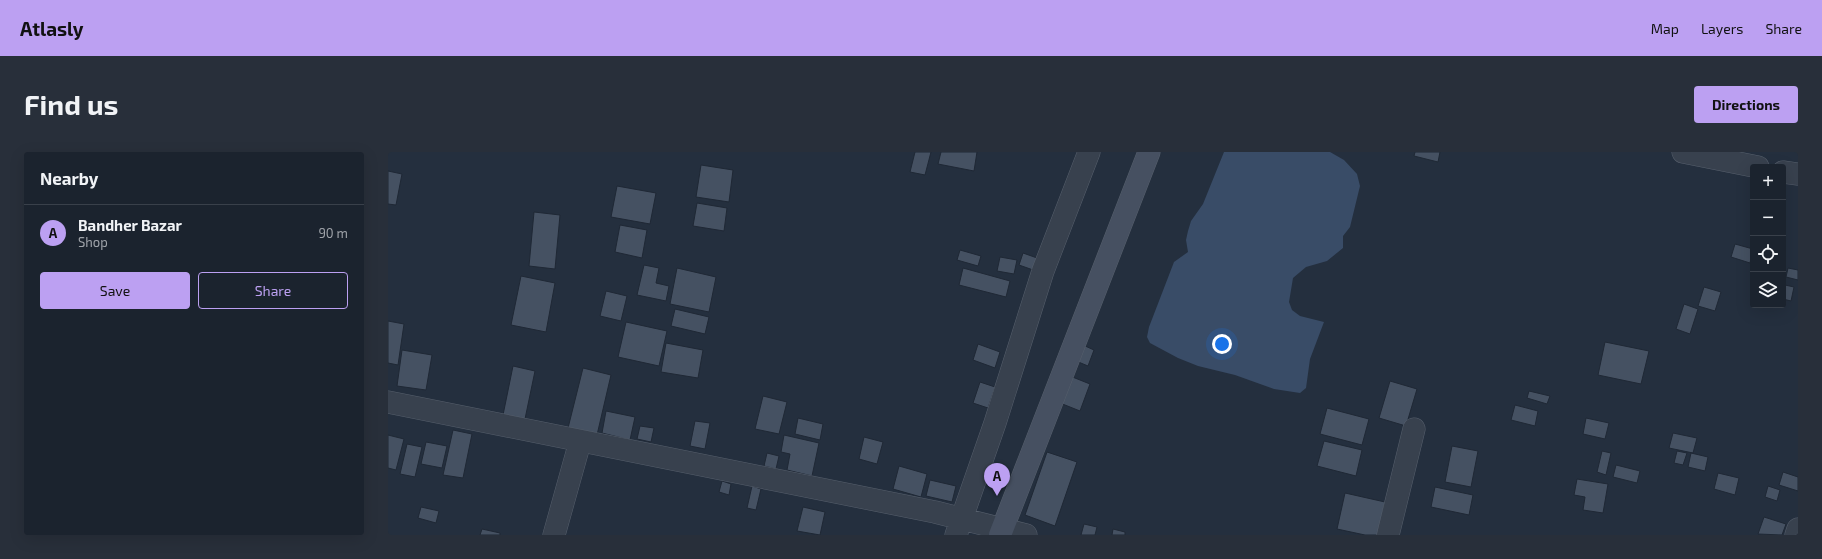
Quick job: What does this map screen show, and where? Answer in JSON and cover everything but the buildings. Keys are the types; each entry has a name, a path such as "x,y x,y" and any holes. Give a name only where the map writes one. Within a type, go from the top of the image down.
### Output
{"street":[{"path":"958,527 995,423 1043,271 1089,152"},
{"path":"1002,533 1149,152"},
{"path":"1683,152 1750,165"},
{"path":"1786,172 1798,174"},
{"path":"388,402 580,442 958,527 1026,535"},
{"path":"1388,535 1414,428"},
{"path":"554,535 580,442"},
{"path":"1796,535 1798,529"}],"water":[{"path":"1224,152 1330,152 1344,160 1357,174 1360,186 1350,227 1343,236 1343,248 1327,261 1306,267 1293,278 1289,302 1292,310 1300,316 1324,322 1310,359 1306,388 1300,393 1274,389 1235,375 1198,366 1178,358 1150,343 1147,337 1149,327 1174,262 1188,252 1186,240 1191,221 1203,204"}],"place":[{"name":"Bandher Bazar","path":"997,496"}]}
